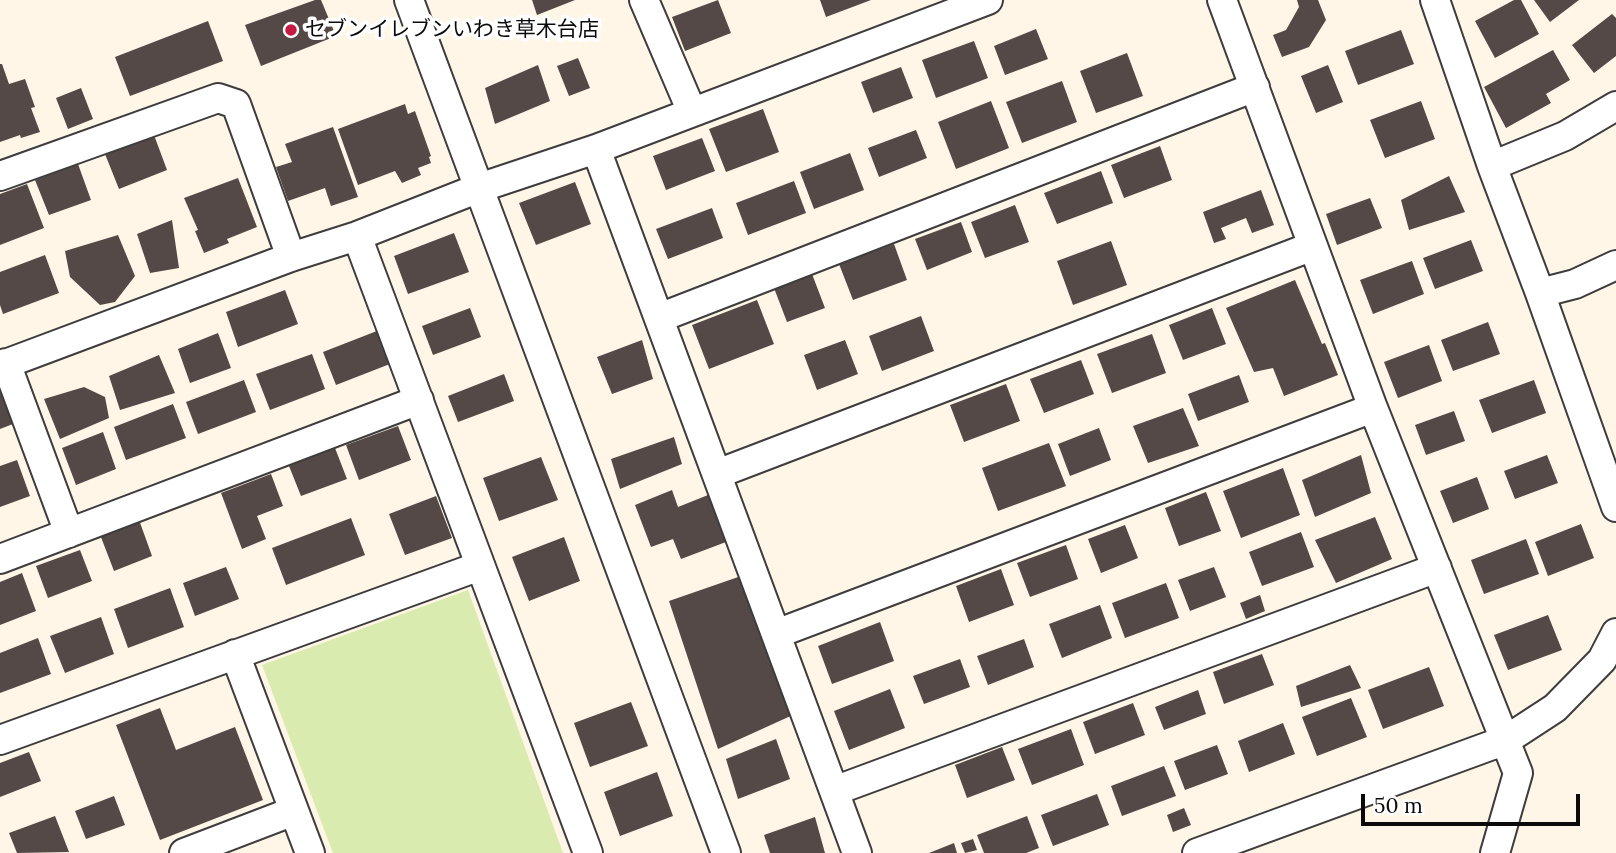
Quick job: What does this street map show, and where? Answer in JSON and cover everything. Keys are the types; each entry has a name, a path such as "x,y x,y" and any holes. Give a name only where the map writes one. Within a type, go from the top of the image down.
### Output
{"street":[{"path":"409,0 726,853"},
{"path":"644,0 692,112"},
{"path":"69,533 3,364 291,257 357,236 479,188 596,149 988,0"},
{"path":"1222,0 1373,408 1518,773 1496,853"},
{"path":"1435,0 1492,166 1616,507"},
{"path":"659,318 1255,87"},
{"path":"0,176 218,98 236,104 291,257"},
{"path":"1492,166 1566,136 1616,106"},
{"path":"596,149 857,853"},
{"path":"357,236 588,853"},
{"path":"717,474 1314,246"},
{"path":"1540,293 1575,284 1616,265"},
{"path":"0,559 419,400"},
{"path":"776,634 1373,408"},
{"path":"1,738 481,566"},
{"path":"834,792 1437,568"},
{"path":"1197,853 1506,740 1555,708 1602,660 1616,633"},
{"path":"235,654 310,853"},
{"path":"184,853 294,811"}],"green space":[{"path":"468,590 563,853 333,853 262,665"}],"building":[{"name":"セブンイレブンいわき草木台店","path":"321,0 336,36 261,66 245,25"},
{"path":"532,0 575,0 537,15"},
{"path":"718,0 731,33 685,51 672,17"},
{"path":"820,0 871,0 826,17"},
{"path":"1297,0 1318,0 1326,20 1309,47 1282,57 1273,35 1286,30 1299,7"},
{"path":"1514,0 1521,0 1539,34 1495,58 1475,21"},
{"path":"1534,0 1579,0 1550,22"},
{"path":"1612,14 1616,18 1616,56 1594,73 1572,45"},
{"path":"208,21 223,61 130,96 115,57"},
{"path":"1036,29 1048,59 1005,75 994,46"},
{"path":"1401,30 1414,64 1358,85 1345,51"},
{"path":"974,41 988,78 936,98 922,60"},
{"path":"1553,50 1570,80 1546,94 1551,103 1506,128 1484,87"},
{"path":"1127,53 1143,96 1096,113 1080,71"},
{"path":"578,58 590,88 569,96 557,66"},
{"path":"0,64 9,84 25,79 35,107 31,108 40,132 0,142"},
{"path":"538,65 550,101 495,124 485,88"},
{"path":"1328,65 1343,102 1316,113 1301,76"},
{"path":"901,67 913,98 873,113 861,82"},
{"path":"1062,81 1077,122 1022,143 1006,102"},
{"path":"81,88 93,119 68,129 56,98"},
{"path":"991,101 1009,148 956,169 938,122"},
{"path":"1421,101 1435,139 1385,158 1370,120"},
{"path":"405,104 408,114 415,111 431,163 418,168 421,175 402,183 395,171 358,185 338,129"},
{"path":"763,109 779,152 726,172 709,129"},
{"path":"333,127 358,197 331,206 325,188 288,201 276,167 292,162 285,144"},
{"path":"916,130 927,158 879,177 868,148"},
{"path":"154,135 167,170 119,189 105,154"},
{"path":"702,138 715,171 666,190 653,156"},
{"path":"1160,146 1172,180 1124,198 1111,165"},
{"path":"850,153 864,190 814,209 800,172"},
{"path":"78,164 91,200 49,215 35,180"},
{"path":"1101,171 1113,203 1057,224 1044,193"},
{"path":"1449,176 1465,212 1409,230 1401,200"},
{"path":"238,178 257,227 227,239 229,243 204,253 195,231 198,230 184,198"},
{"path":"794,181 806,213 748,235 736,203"},
{"path":"575,182 591,224 536,245 519,203"},
{"path":"27,184 44,228 0,245 0,194"},
{"path":"1261,190 1274,225 1252,233 1246,218 1221,228 1226,239 1214,243 1203,212"},
{"path":"1370,198 1382,228 1337,245 1326,214"},
{"path":"1015,205 1029,242 985,258 971,222"},
{"path":"712,208 723,238 668,259 656,229"},
{"path":"172,220 179,268 150,273 137,234"},
{"path":"961,222 972,252 927,270 915,239"},
{"path":"454,233 469,272 408,294 394,256"},
{"path":"118,235 135,276 115,302 100,305 70,277 65,251"},
{"path":"1471,240 1483,271 1435,289 1423,258"},
{"path":"1111,241 1127,285 1073,305 1057,261"},
{"path":"894,244 907,280 853,300 839,264"},
{"path":"45,255 59,293 3,314 0,305 0,272"},
{"path":"1412,261 1424,294 1373,314 1360,280"},
{"path":"812,274 825,308 787,322 774,288"},
{"path":"1295,280 1338,375 1284,396 1273,368 1254,372 1226,308"},
{"path":"285,290 298,324 238,347 226,312"},
{"path":"757,300 774,344 709,369 692,325"},
{"path":"470,308 481,337 433,355 422,326"},
{"path":"1212,308 1226,344 1183,360 1169,325"},
{"path":"921,316 934,351 882,371 869,336"},
{"path":"1488,322 1500,354 1453,371 1441,340"},
{"path":"382,329 395,362 336,385 323,352"},
{"path":"218,333 231,368 190,383 178,349"},
{"path":"1152,334 1166,373 1112,393 1097,354"},
{"path":"642,340 653,379 612,394 597,357"},
{"path":"845,340 858,374 817,390 804,355"},
{"path":"1429,345 1442,381 1398,398 1384,362"},
{"path":"312,354 325,389 270,410 256,374"},
{"path":"159,355 175,393 120,410 109,376"},
{"path":"1081,360 1094,394 1044,413 1030,379"},
{"path":"504,374 514,401 458,422 448,396"},
{"path":"1239,375 1249,402 1198,421 1188,394"},
{"path":"244,380 256,412 198,434 186,402"},
{"path":"1534,380 1546,413 1492,433 1479,400"},
{"path":"1006,384 1020,421 964,442 950,405"},
{"path":"84,387 105,397 109,418 60,439 44,399"},
{"path":"0,391 13,424 0,429"},
{"path":"173,404 186,438 126,460 114,427"},
{"path":"1183,408 1199,446 1148,463 1133,426"},
{"path":"1454,411 1465,441 1426,455 1415,425"},
{"path":"398,426 411,460 359,480 346,445"},
{"path":"1099,428 1111,460 1070,476 1058,444"},
{"path":"103,432 116,469 76,485 62,448"},
{"path":"674,437 682,464 620,489 611,459"},
{"path":"1049,443 1066,486 998,511 982,468"},
{"path":"335,448 347,479 301,496 289,466"},
{"path":"1361,455 1371,493 1315,517 1302,480"},
{"path":"1547,455 1558,483 1515,499 1504,471"},
{"path":"541,457 558,500 499,521 483,478"},
{"path":"17,460 30,496 0,507 0,466"},
{"path":"1283,468 1300,515 1241,538 1223,491"},
{"path":"271,474 283,506 257,516 266,539 242,549 221,493"},
{"path":"1477,477 1489,509 1453,523 1440,491"},
{"path":"672,490 678,507 708,495 726,542 681,559 673,539 651,547 635,505"},
{"path":"1206,492 1221,531 1179,546 1165,508"},
{"path":"436,496 452,538 405,555 389,514"},
{"path":"138,517 152,556 114,571 99,532"},
{"path":"1375,517 1392,559 1336,583 1315,540"},
{"path":"351,518 365,555 286,585 272,548"},
{"path":"1581,524 1594,558 1548,576 1535,542"},
{"path":"1125,525 1138,558 1101,573 1088,539"},
{"path":"1301,532 1314,567 1262,586 1249,552"},
{"path":"564,537 580,581 529,601 512,557"},
{"path":"1526,539 1539,574 1484,594 1471,560"},
{"path":"1066,545 1078,579 1030,597 1017,563"},
{"path":"80,550 92,581 48,598 36,566"},
{"path":"226,567 239,599 195,616 183,583"},
{"path":"1214,567 1226,597 1190,611 1178,580"},
{"path":"1001,569 1014,605 969,622 956,586"},
{"path":"22,573 36,611 0,625 0,582"},
{"path":"744,575 795,714 718,749 669,601"},
{"path":"1166,583 1179,618 1125,638 1112,603"},
{"path":"170,588 184,627 128,648 114,609"},
{"path":"1260,595 1265,611 1246,619 1240,603"},
{"path":"1100,605 1112,638 1062,658 1049,624"},
{"path":"1548,615 1562,650 1508,670 1494,635"},
{"path":"101,617 114,654 65,673 50,636"},
{"path":"880,622 894,661 832,684 818,646"},
{"path":"38,638 51,674 0,693 0,653"},
{"path":"1024,639 1034,667 988,685 977,656"},
{"path":"1262,654 1274,685 1224,704 1213,672"},
{"path":"960,659 970,687 924,704 913,676"},
{"path":"1350,665 1361,688 1301,707 1296,686"},
{"path":"1429,667 1444,706 1383,729 1368,690"},
{"path":"890,689 905,728 849,750 834,711"},
{"path":"1198,690 1206,714 1164,730 1155,707"},
{"path":"1351,698 1367,737 1317,756 1302,717"},
{"path":"631,702 648,746 590,767 574,723"},
{"path":"1133,703 1145,735 1095,754 1083,722"},
{"path":"160,708 176,750 235,727 263,800 160,840 116,725"},
{"path":"1283,723 1295,754 1249,772 1238,741"},
{"path":"1071,729 1084,765 1032,785 1018,749"},
{"path":"776,739 790,779 738,799 726,759"},
{"path":"1217,745 1228,774 1185,790 1174,761"},
{"path":"1002,747 1015,780 967,798 955,765"},
{"path":"29,752 41,781 0,797 0,763"},
{"path":"1164,766 1176,796 1122,816 1111,786"},
{"path":"657,772 673,816 620,836 604,792"},
{"path":"1097,794 1109,825 1053,846 1041,815"},
{"path":"114,796 125,825 86,839 75,811"},
{"path":"1184,808 1191,825 1173,832 1167,815"},
{"path":"55,816 69,852 17,853 9,833"},
{"path":"1027,816 1039,848 1026,853 984,853 977,835"},
{"path":"815,817 825,853 770,853 764,835"},
{"path":"973,839 977,850 965,853 961,843"},
{"path":"954,843 957,853 929,853"}],"place":[{"name":"セブンイレブンいわき草木台店","path":"291,30"}]}
